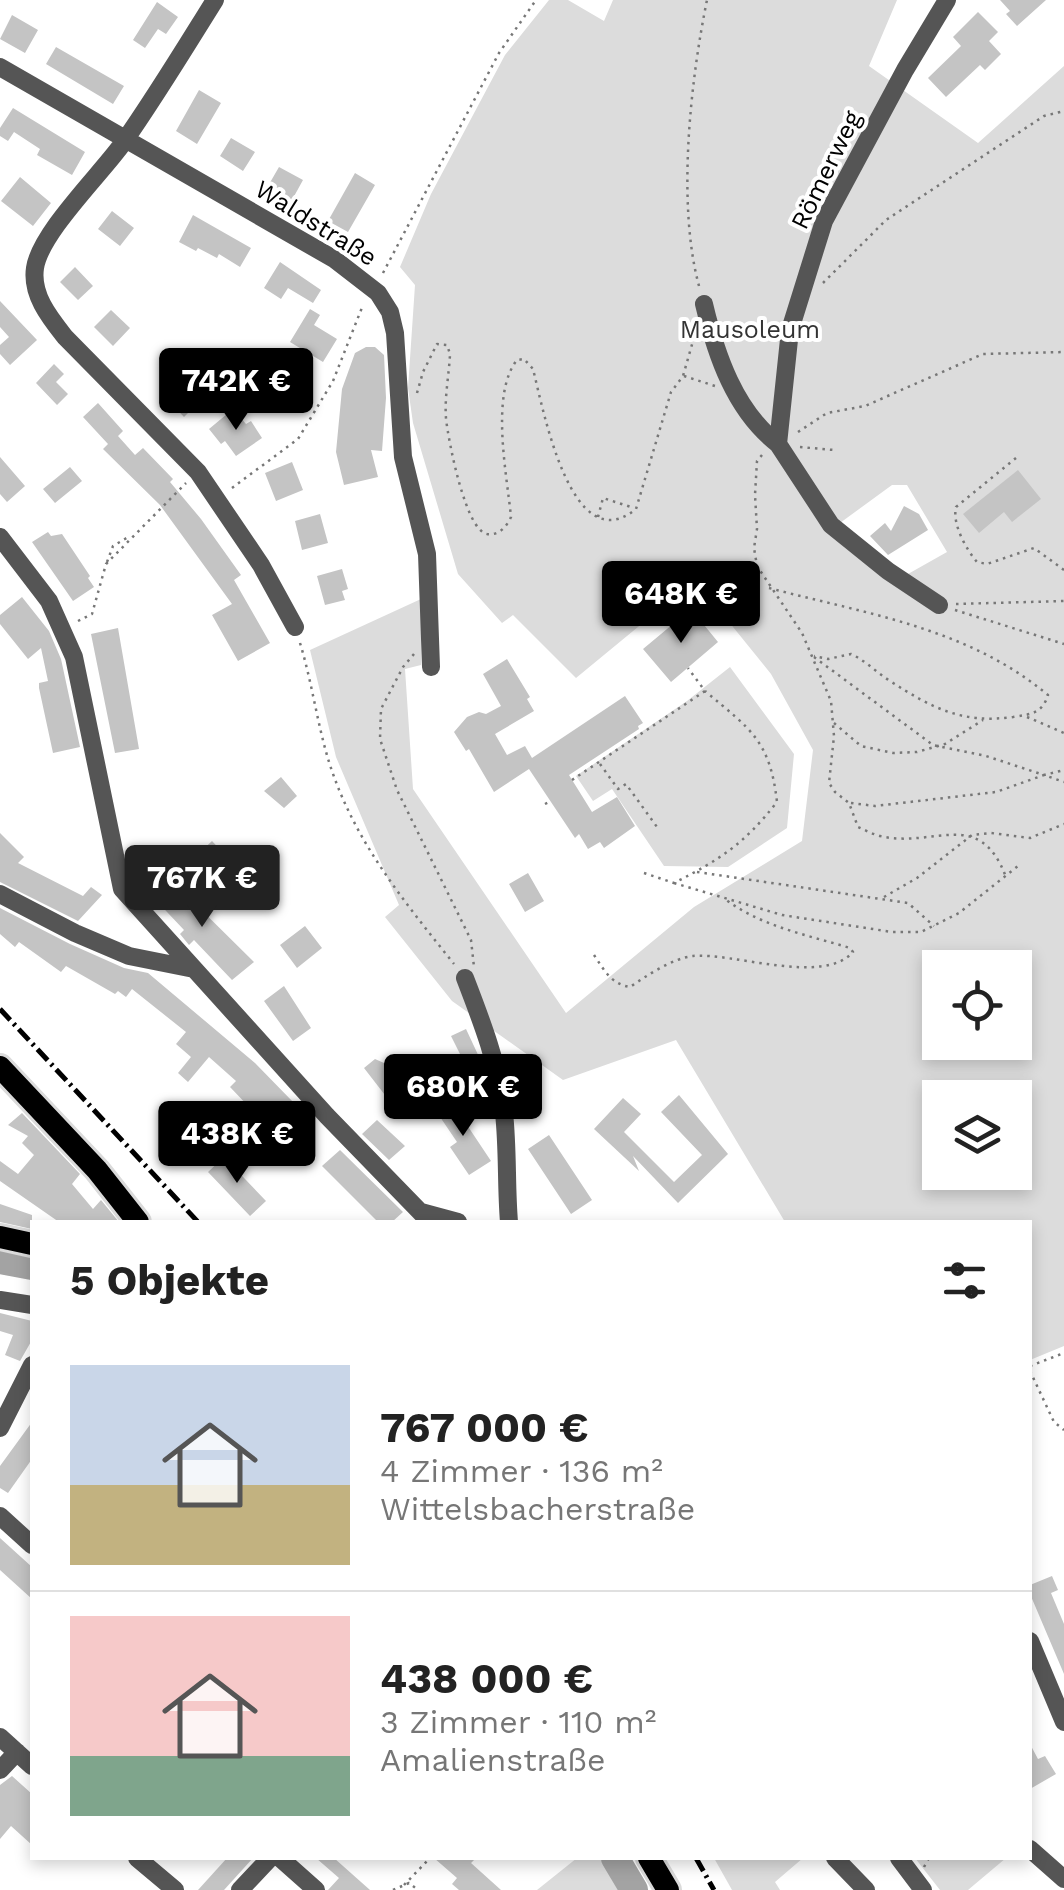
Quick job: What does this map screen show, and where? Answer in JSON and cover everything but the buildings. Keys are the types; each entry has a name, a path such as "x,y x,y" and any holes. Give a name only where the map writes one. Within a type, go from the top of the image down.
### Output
{"main road":[{"path":"0,1067 97,1170 136,1220"},
{"path":"0,1237 30,1244"},
{"path":"650,1860 668,1890"}],"street":[{"path":"215,0 126,139 43,248 34,271 36,287 50,318 65,337 198,472 261,566 295,627"},
{"name":"Römerweg","path":"779,445 790,330 824,221 947,0"},
{"name":"Waldstraße","path":"0,67 334,260 372,286 390,312 395,333 402,456 428,565 431,667"},
{"path":"703,300 725,373 766,434 779,445 831,525 850,544 939,605"},
{"path":"0,537 37,582 74,656 122,889 327,1116 425,1217"},
{"path":"0,894 128,956 194,969"},
{"path":"465,978 498,1076 504,1111 509,1220"},
{"path":"0,1300 30,1305"},
{"path":"0,1428 30,1369"},
{"path":"0,1516 30,1543"},
{"path":"1032,1646 1064,1722"},
{"path":"0,1738 30,1764"},
{"path":"0,1770 16,1752"},
{"path":"1032,1852 1064,1879"},
{"path":"139,1860 174,1890"},
{"path":"240,1890 268,1860"},
{"path":"282,1860 316,1890"},
{"path":"837,1860 866,1890"},
{"path":"901,1860 923,1890"}],"path":[{"path":"372,286 385,270 499,53 536,0"},
{"path":"416,398 423,372 438,344 447,345 450,354 446,423 467,510 481,532 496,534 511,517 503,429 505,387 512,366 524,359 533,369 564,476 587,512 597,518 620,519 636,509 671,392 683,376 703,300 692,248 690,130 707,0"},
{"path":"823,283 886,220 1044,116 1064,111"},
{"path":"238,483 298,440 333,382 356,322"},
{"path":"1064,352 983,354 865,406 827,413 766,450 757,462 754,548 757,566 813,656 831,701 829,783 849,803 858,826 880,836 991,833 1030,838 1064,824"},
{"path":"683,376 728,389"},
{"path":"779,445 834,450"},
{"path":"1016,458 956,507 954,516 970,554 977,562 987,564 1034,548 1064,570"},
{"path":"106,564 198,472"},
{"path":"597,518 603,498 636,509"},
{"path":"64,630 92,614 113,546 131,535"},
{"path":"769,588 950,636 999,658 1048,694 1044,707 1034,714 962,719 888,680 852,654 828,659 813,656"},
{"path":"939,605 1064,600"},
{"path":"939,605 1064,644"},
{"path":"302,650 328,760 360,838 382,874 465,978 476,964 471,940 397,790 380,738 380,709 403,668"},
{"path":"813,656 937,746 986,756 1064,782"},
{"path":"674,882 696,872 750,835 777,802 773,772 757,735 705,691 688,668"},
{"path":"572,780 705,691"},
{"path":"1020,716 1064,733"},
{"path":"833,722 862,746 893,753 918,752 959,738 984,719"},
{"path":"600,763 618,790 626,784 657,827"},
{"path":"849,803 874,806 996,792 1064,770"},
{"path":"545,804 551,801"},
{"path":"882,898 917,878 972,835"},
{"path":"972,835 990,845 1006,877"},
{"path":"644,874 782,916 892,932 921,932 959,914 1018,866"},
{"path":"696,872 908,903 934,926"},
{"path":"594,955 609,978 630,987 690,956 808,967 834,963 848,958 852,952 850,948 770,924 725,899"},
{"path":"1032,1368 1064,1353"},
{"path":"1032,1373 1054,1422 1064,1430"},
{"path":"404,1885 428,1860"},
{"path":"393,1890 409,1883 418,1890"}],"green space":[{"name":"Mausoleum","path":"549,0 568,0 604,21 613,0 897,0 869,66 978,143 1064,66 1064,1346 1032,1359 1032,1220 784,1220 676,1040 563,1080 452,1001 385,917 399,905 336,757 310,650 421,599 421,665 405,669 413,789 566,1013 694,907 802,841 813,750 771,674 695,580 576,678 513,615 502,623 458,574 413,423 408,388 415,285 400,267 431,194 505,55","holes":["892,485 907,485 947,552 892,583 829,531"]},
{"path":"730,667 794,754 787,828 728,867 664,866 612,789 593,801 576,776"},
{"path":"574,1860 607,1860 626,1890 537,1890"},
{"path":"715,1860 801,1860 775,1882 780,1890 732,1890"},
{"path":"917,1860 1004,1860 968,1890 940,1890"}],"waterway":[{"path":"0,1260 30,1266"},
{"path":"616,1860 634,1890"}],"railway":[{"path":"0,1009 196,1220"},
{"path":"697,1860 714,1890"}]}
